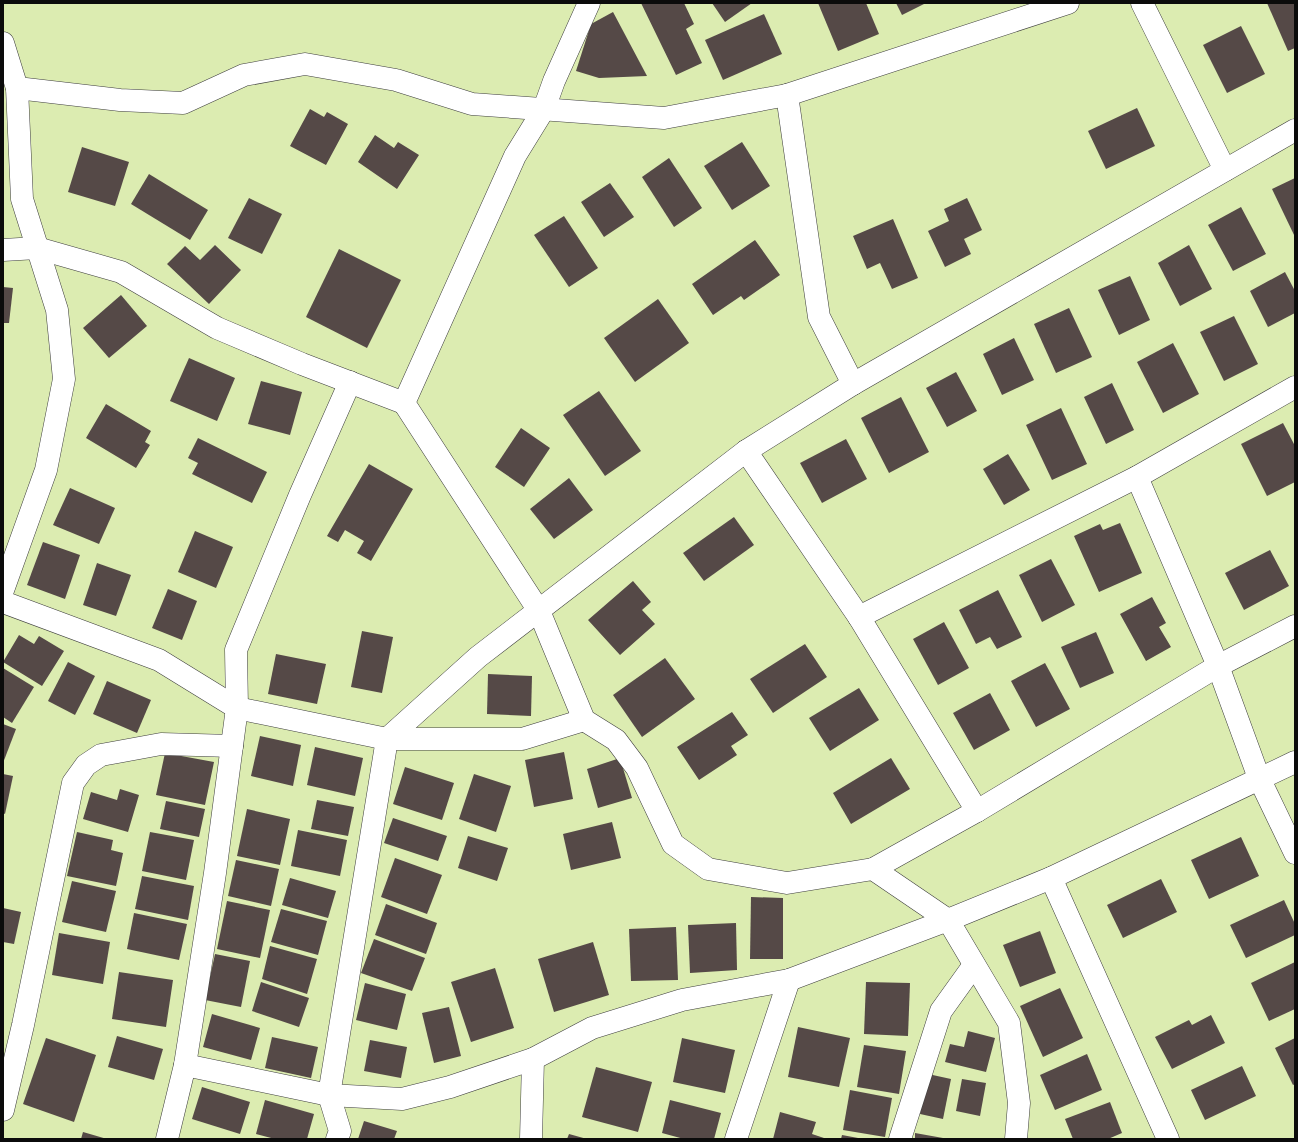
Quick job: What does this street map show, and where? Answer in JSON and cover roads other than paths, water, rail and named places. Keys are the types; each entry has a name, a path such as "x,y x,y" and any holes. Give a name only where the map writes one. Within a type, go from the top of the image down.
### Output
{"street":[{"path":"404,402 515,156 544,109 554,81 590,3"},
{"path":"17,88 120,100 183,103 244,75 304,64 396,80 472,104 664,118 787,95 1068,3"},
{"path":"1142,3 1225,170"},
{"path":"3,43 17,88 22,199 57,310 64,379 46,470 3,590"},
{"path":"787,95 819,317 853,384"},
{"path":"338,1139 340,1131 329,1095 387,739 478,657 746,451 853,384 1295,130"},
{"path":"3,250 37,248 122,272 217,328 302,364 404,402 538,611 584,720 616,740 637,768 673,844 708,869 787,883 873,869 977,811 1218,666 1295,626"},
{"path":"167,1139 185,1065 232,746 237,708 236,650 300,495 350,382"},
{"path":"858,617 1138,476 1295,387"},
{"path":"746,451 858,617 977,811"},
{"path":"1138,476 1218,666 1259,778 1295,853"},
{"path":"3,602 159,660 237,708 387,739 522,739 584,720"},
{"path":"3,1110 25,1017 73,783 86,765 101,755 161,744 232,746"},
{"path":"185,1065 329,1095 402,1099 450,1087 532,1059 592,1028 675,1002 789,980 948,920 1051,878 1295,762"},
{"path":"873,869 948,920 1009,1023 1019,1103 1016,1139"},
{"path":"1051,878 1168,1139"},
{"path":"900,1139 941,1011 974,965"},
{"path":"736,1139 789,980"},
{"path":"531,1139 532,1059"}]}
